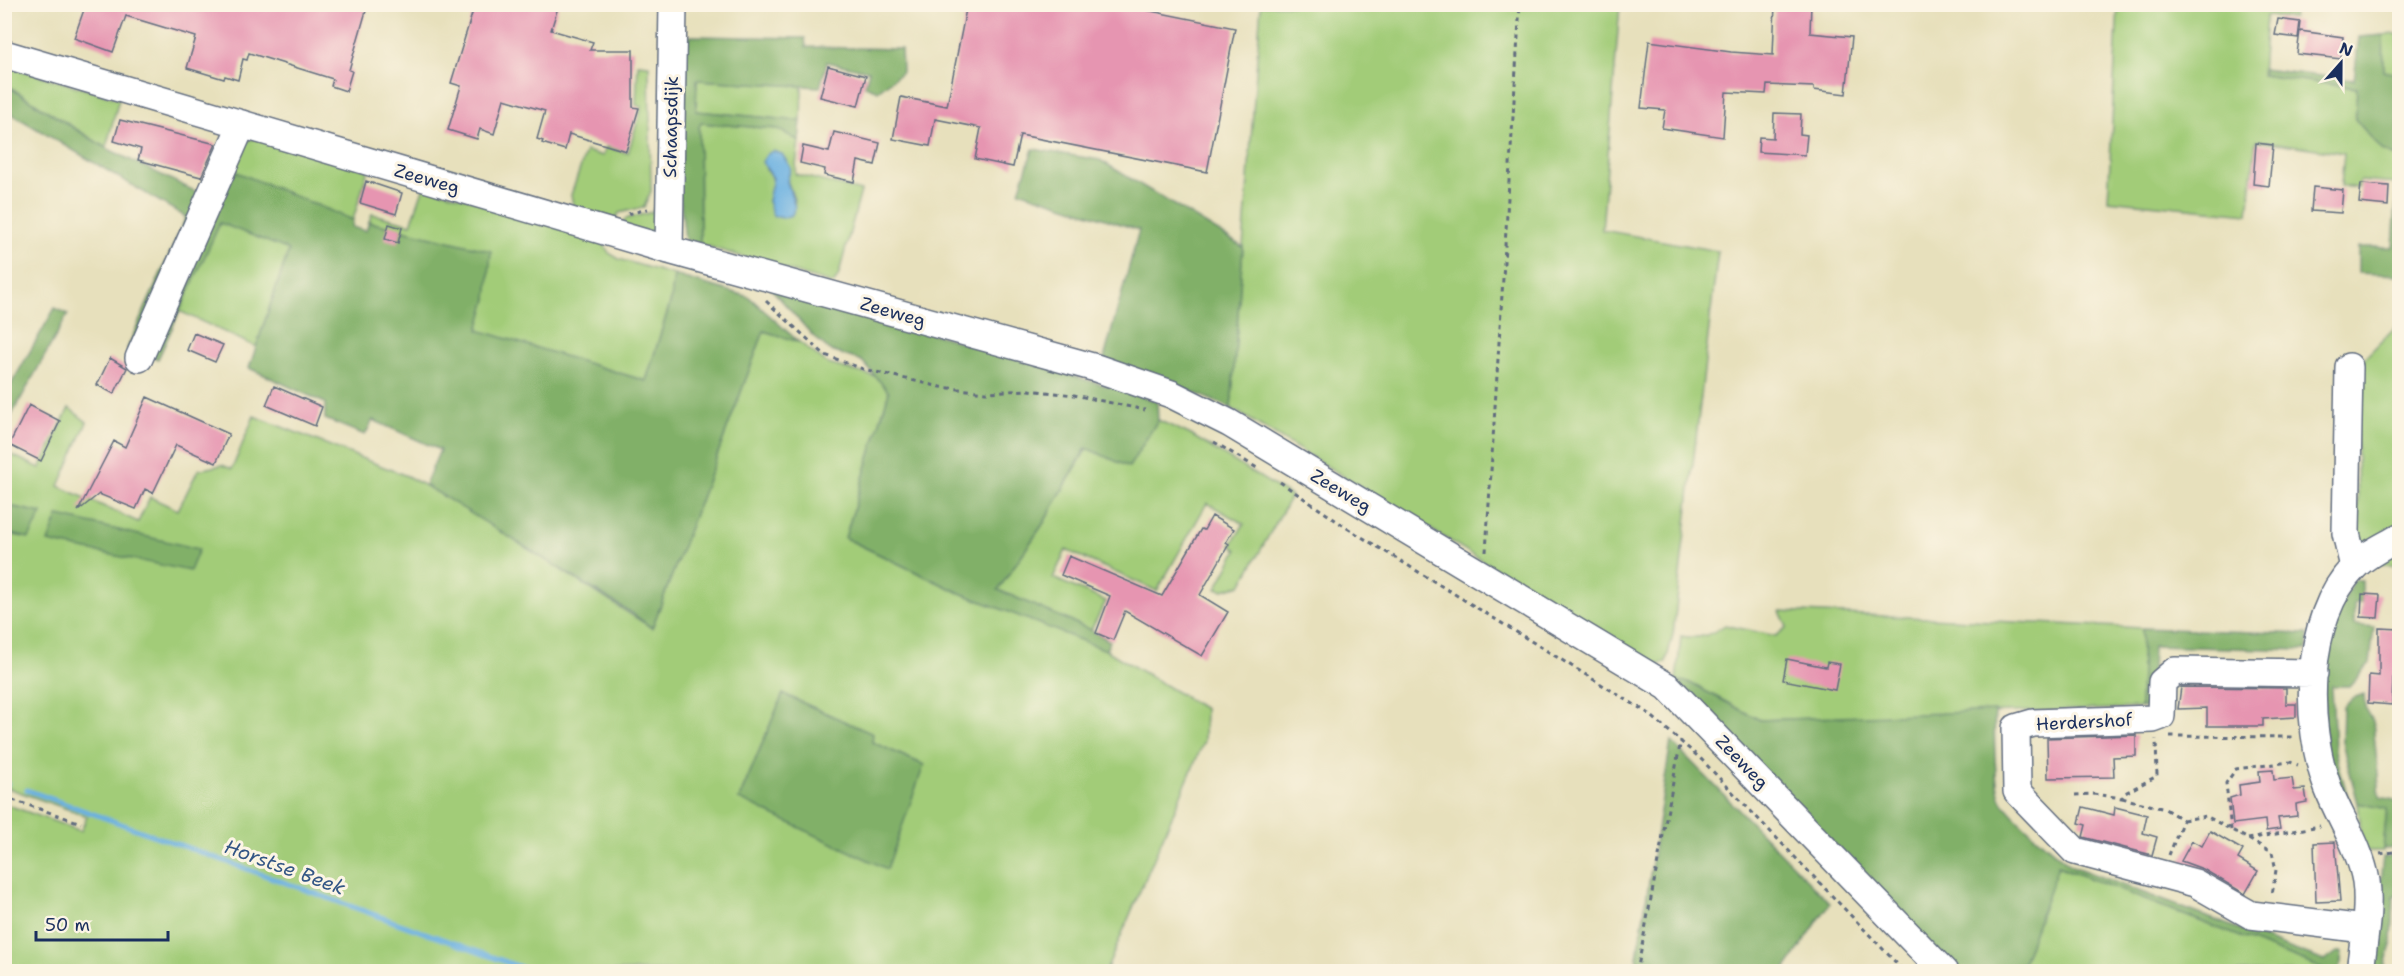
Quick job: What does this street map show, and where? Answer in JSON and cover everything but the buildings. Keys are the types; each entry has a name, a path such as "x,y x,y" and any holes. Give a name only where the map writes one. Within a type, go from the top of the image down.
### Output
{"street":[{"name":"Schaapsdijk","path":"669,250 673,4"},
{"name":"Zeeweg","path":"4,54 669,250 1096,368 1171,394 1229,423 1668,687 1944,972"},
{"path":"139,358 242,124"},
{"path":"2349,367 2346,533 2354,567"},
{"path":"2360,972 2366,882 2344,821 2328,789 2316,744 2314,673 2324,616 2334,595 2354,567 2400,537"},
{"name":"Herdershof","path":"2314,673 2175,671 2162,682 2161,716 2153,719 2033,723 2016,728 2017,791 2075,851 2195,883 2251,915 2364,929"}],"path":[{"path":"1485,578 1520,4"},
{"path":"763,299 825,355 863,369 940,387 986,392 1029,390 1085,397 1152,412"},
{"path":"1204,436 1262,470"},
{"name":"Zeeweg","path":"1279,481 1357,534 1641,708 1681,740 1905,972"},
{"path":"1637,972 1688,706"},
{"name":"Herdershof","path":"2122,798 2125,793 2157,776 2156,736"},
{"path":"2168,736 2298,738"},
{"path":"2231,830 2226,783 2236,769 2290,762 2303,766"},
{"path":"2075,795 2093,794 2122,798 2165,809 2183,820 2206,816 2272,852 2276,870 2269,917"},
{"path":"4,797 81,824"},
{"path":"2161,874 2183,820"},
{"path":"2248,839 2311,830 2344,821"}],"green space":[{"path":"1261,5 1620,5 1602,230 1718,251 1673,634 1666,662 1656,666 1231,408"},
{"path":"2118,5 2295,5 2293,18 2266,16 2262,75 2357,88 2355,119 2382,150 2399,158 2398,184 2360,181 2358,188 2341,186 2344,153 2256,140 2248,214 2108,200"},
{"path":"2399,34 2399,74 2384,72 2383,35"},
{"path":"2383,35 2384,71 2399,74 2399,158 2382,150 2355,119 2357,88 2262,75 2263,69 2354,80 2359,37"},
{"path":"690,36 805,38 806,47 901,49 902,72 878,91 865,86 869,71 827,62 820,87 697,80 696,111 801,121 799,141 778,129 701,123 699,127 700,244 685,240 677,171 684,41"},
{"path":"638,64 649,65 651,191 644,207 619,213 613,225 574,210 571,195 586,151 603,156 606,147 628,153 642,107 636,105"},
{"path":"4,65 119,99 106,148 5,84"},
{"path":"697,80 802,86 801,121 695,111"},
{"path":"4,84 106,148 205,196 135,353 127,349 186,217 5,110"},
{"path":"701,123 778,129 799,141 795,174 861,191 838,277 833,284 700,244 699,126","holes":["765,169 786,177 795,202 768,201 773,180"]},
{"path":"257,137 368,170 353,220 229,169 239,144"},
{"path":"1033,149 1100,160 1243,247 1231,408 1170,383 1103,362 1139,230 1019,191"},
{"path":"2399,159 2399,275 2358,273 2358,247 2393,247"},
{"path":"229,169 353,220 352,227 366,231 369,222 491,251 487,299 478,330 646,381 671,300 674,275 749,297 799,342 764,331 652,628 632,613 425,485 440,450 373,420 365,435 325,419 325,403 249,368 289,250 220,223 158,359 148,355"},
{"path":"424,186 600,237 609,253 619,259 674,275 671,300 646,381 477,330 487,299 490,251 369,222 372,214 411,224"},
{"path":"664,195 658,229 648,234 621,227 625,219 652,212"},
{"path":"222,222 289,249 256,347 179,311"},
{"path":"767,284 1157,401 1158,420 1129,467 1086,448 1043,524 998,590 1091,630 1110,641 1106,650 960,593 845,538 889,392 862,361 831,351 813,336"},
{"path":"55,308 68,314 5,427 5,395"},
{"path":"2399,323 2399,528 2359,546 2355,368"},
{"path":"764,331 799,342 828,364 877,377 889,392 845,538 960,593 1106,650 1205,709 1204,741 1106,971 5,971 5,804 81,831 87,816 5,787 4,533 29,538 42,513 5,505 5,452 40,468 69,408 87,422 59,486 138,522 150,497 178,510 198,470 222,465 232,469 254,416 407,476 451,500 652,628","holes":["48,542 198,549 189,570","783,694 872,734 872,742 924,765 739,799"]},
{"path":"1158,420 1189,434 1291,496 1241,585 1223,590 1216,589 1237,550 1231,545 1244,524 1207,503 1157,591 1066,550 1053,578 1106,601 1091,630 998,590 1043,524 1087,448 1129,466"},
{"path":"4,505 42,513 29,538 5,533"},
{"path":"58,516 199,549 190,571 48,542"},
{"path":"2399,543 2399,566 2367,563"},
{"path":"2353,580 2362,581 2362,603 2354,603 2354,625 2374,627 2370,663 2349,686 2332,686 2335,751 2349,802 2340,800 2325,759 2323,647"},
{"path":"1780,611 2142,628 2140,708 1760,720 1688,682 1676,681 1681,636 1704,636 1725,625 1776,636 1787,627"},
{"path":"2142,628 2308,634 2307,650 2153,646 2151,707 2140,708"},
{"path":"1676,681 1688,682 1760,720 1995,711 1996,770 2001,799 2023,824 2072,866 2325,961 2337,952 2342,952 2340,971 2329,971 2058,866 2020,971 1964,971 1947,962"},
{"path":"783,694 873,734 872,742 924,765 887,869 739,799"},
{"path":"2364,694 2365,707 2373,721 2380,797 2399,801 2399,848 2383,849 2387,809 2358,803 2342,742 2343,706 2353,698"},
{"path":"1671,741 1830,903 1784,971 1635,971"},
{"path":"2358,803 2387,808 2383,851 2363,851"},
{"path":"2399,854 2399,896 2394,896 2392,942 2383,971 2370,972 2383,857"},
{"path":"2057,866 2329,971 2329,972 2020,972"}],"water":[{"path":"773,151 782,154 791,168 787,181 795,207 792,215 783,218 773,216 768,201 773,178 762,162 767,154"}],"waterway":[{"name":"Horstse Beek","path":"27,790 534,972"}]}
